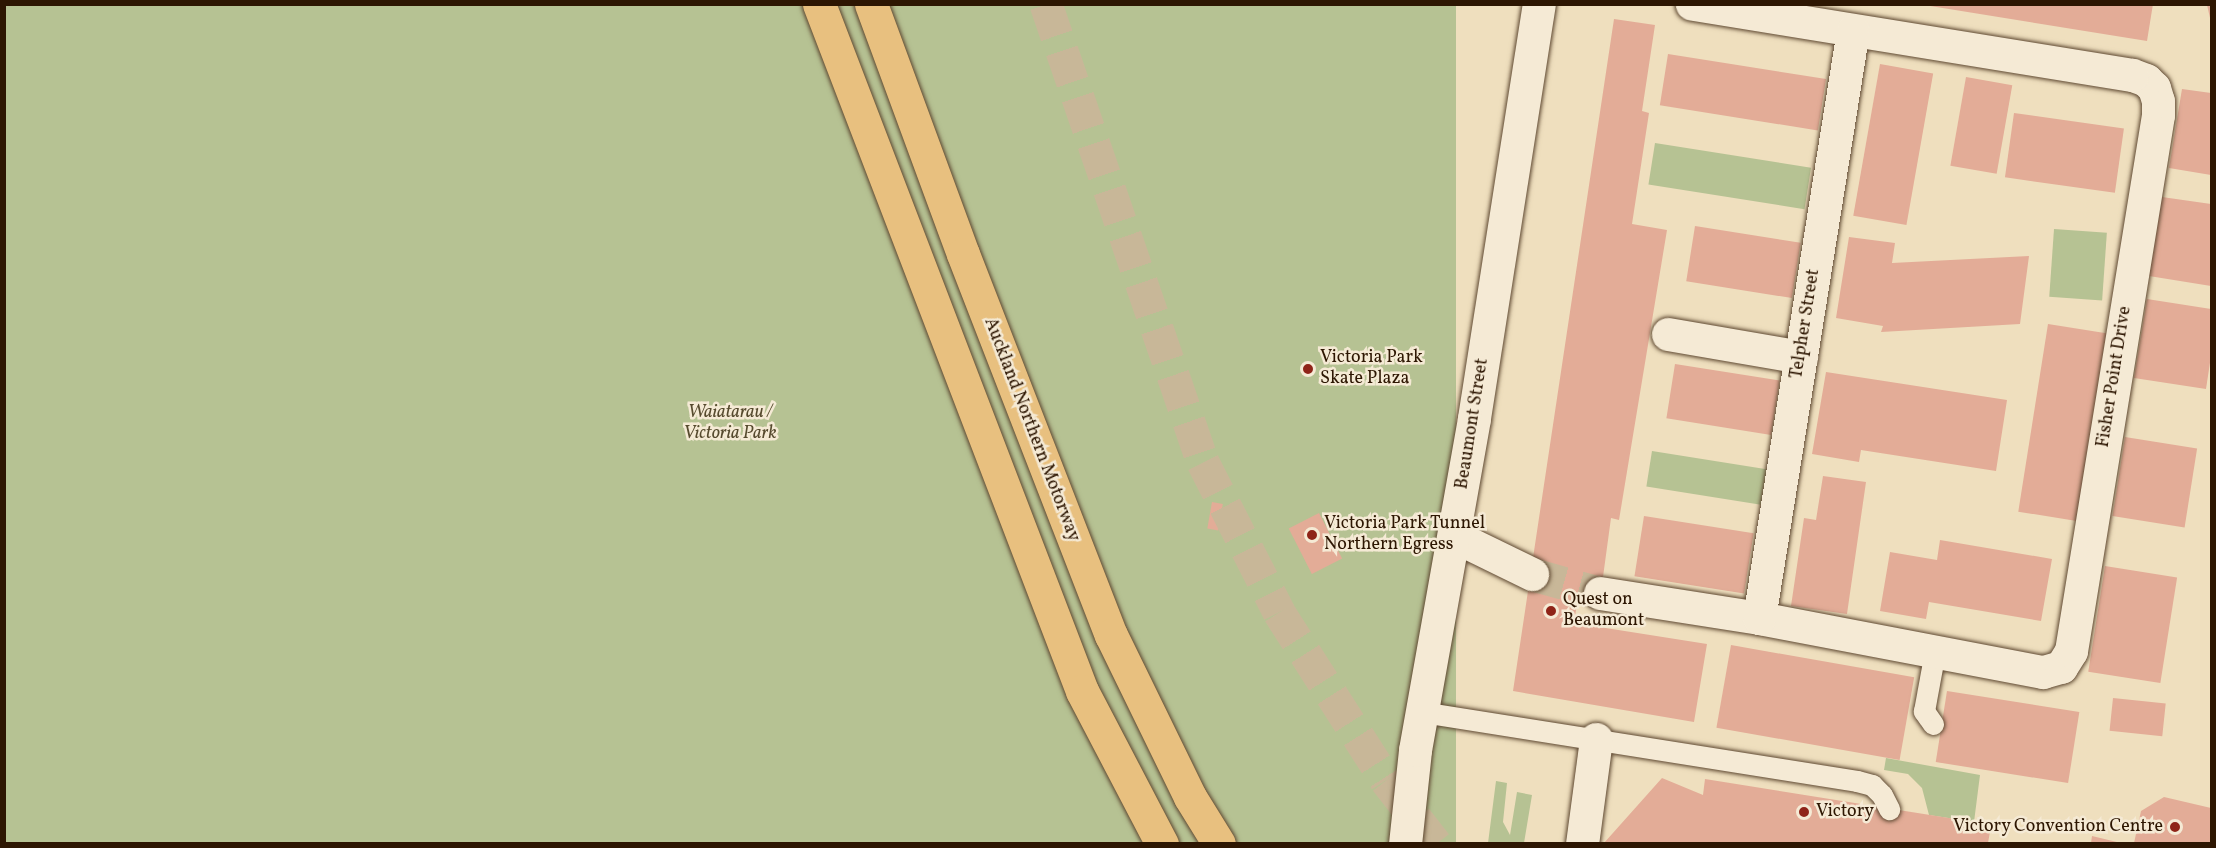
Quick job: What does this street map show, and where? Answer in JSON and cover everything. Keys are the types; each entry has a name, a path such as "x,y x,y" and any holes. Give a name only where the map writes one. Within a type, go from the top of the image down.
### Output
{"highway":[{"path":"819,4 1082,692 1162,843"},
{"name":"Auckland Northern Motorway","path":"871,4 963,254 1111,635 1190,797 1219,843"}],"street":[{"name":"Beaumont Street","path":"1405,843 1422,712 1454,536 1539,4"},
{"name":"Fisher Point Drive","path":"1600,593 1759,618 2043,672 2061,667 2067,660 2158,115 2158,101 2154,88 2146,80 2132,75 1692,4"},
{"name":"Telpher Street","path":"1759,618 1853,30"},
{"path":"1668,334 1801,357"},
{"path":"1454,536 1532,574"},
{"path":"1582,843 1596,739"}],"lane":[{"path":"1933,724 1924,711 1935,651"},
{"path":"1422,712 1857,781 1872,785 1882,795 1889,808"}],"green space":[{"name":"Waiatarau / Victoria Park","path":"4,5 1456,5 1456,843 4,843"},
{"path":"1655,143 1811,168 1804,209 1648,184"},
{"path":"2054,229 2107,233 2102,301 2049,297"},
{"path":"1652,451 1767,469 1761,505 1646,487"},
{"path":"1886,758 1980,775 1974,822 1929,815 1922,788 1908,774 1884,770"},
{"path":"1496,781 1507,783 1503,822 1510,835 1517,792 1532,795 1524,843 1488,843"}],"building":[{"path":"1918,4 2153,4 2147,41"},
{"path":"2207,5 2211,5 2211,22"},
{"path":"1614,19 1655,25 1642,111 1649,113 1632,224 1667,230 1619,520 1611,518 1600,599 1578,597 1574,623 1707,644 1694,722 1513,691"},
{"path":"1668,54 1826,79 1818,130 1660,105"},
{"path":"1880,64 1933,73 1906,225 1853,216"},
{"path":"1966,77 2012,85 1997,174 1950,166"},
{"path":"2182,89 2211,93 2211,175 2169,168"},
{"path":"2014,113 2124,128 2115,193 2005,177"},
{"path":"2162,197 2211,204 2211,286 2149,276"},
{"path":"1695,226 1801,243 1792,298 1686,281"},
{"path":"1849,237 1895,243 1892,263 2029,256 2020,324 1881,332 1883,326 1836,318"},
{"path":"2147,299 2211,309 2211,356 2206,389 2134,378"},
{"path":"2048,324 2106,333 2077,521 2018,512"},
{"path":"1675,364 1780,381 1771,435 1666,418"},
{"path":"1826,372 2007,400 1996,471 1861,450 1859,462 1812,454"},
{"path":"2125,437 2197,448 2185,527 2112,516"},
{"path":"1823,476 1866,482 1847,614 1791,606 1804,518 1816,520"},
{"path":"1212,502 1223,504 1218,530 1207,529"},
{"name":"Victoria Park Tunnel Northern Egress","path":"1319,513 1342,558 1312,574 1289,528"},
{"path":"1644,516 1754,533 1744,594 1634,576"},
{"path":"1940,540 2052,559 2041,621 1929,602 1926,619 1880,611 1890,552 1937,560"},
{"path":"2105,566 2177,577 2160,683 2088,672"},
{"path":"1731,645 1914,677 1900,760 1716,728"},
{"path":"1947,691 2079,712 2068,783 1936,762"},
{"path":"2113,698 2166,704 2162,736 2110,731"},
{"name":"Victory","path":"1662,778 1703,795 1705,779 1991,826 1988,843 1604,843"},
{"name":"Victory Convention Centre","path":"2164,797 2211,808 2211,843 2134,843 2141,811"},
{"path":"2092,836 2121,843 2091,843"}],"tunnel":[{"path":"1046,4 1203,462 1279,612 1386,780 1436,844"},
{"path":"1532,574 1600,593"}],"place":[{"name":"Victoria Park Skate Plaza","path":"1308,369"},
{"name":"Victoria Park Tunnel Northern Egress","path":"1312,535"},
{"name":"Quest on Beaumont","path":"1551,611"},
{"name":"Victory","path":"1804,812"},
{"name":"Victory Convention Centre","path":"2175,827"}]}
